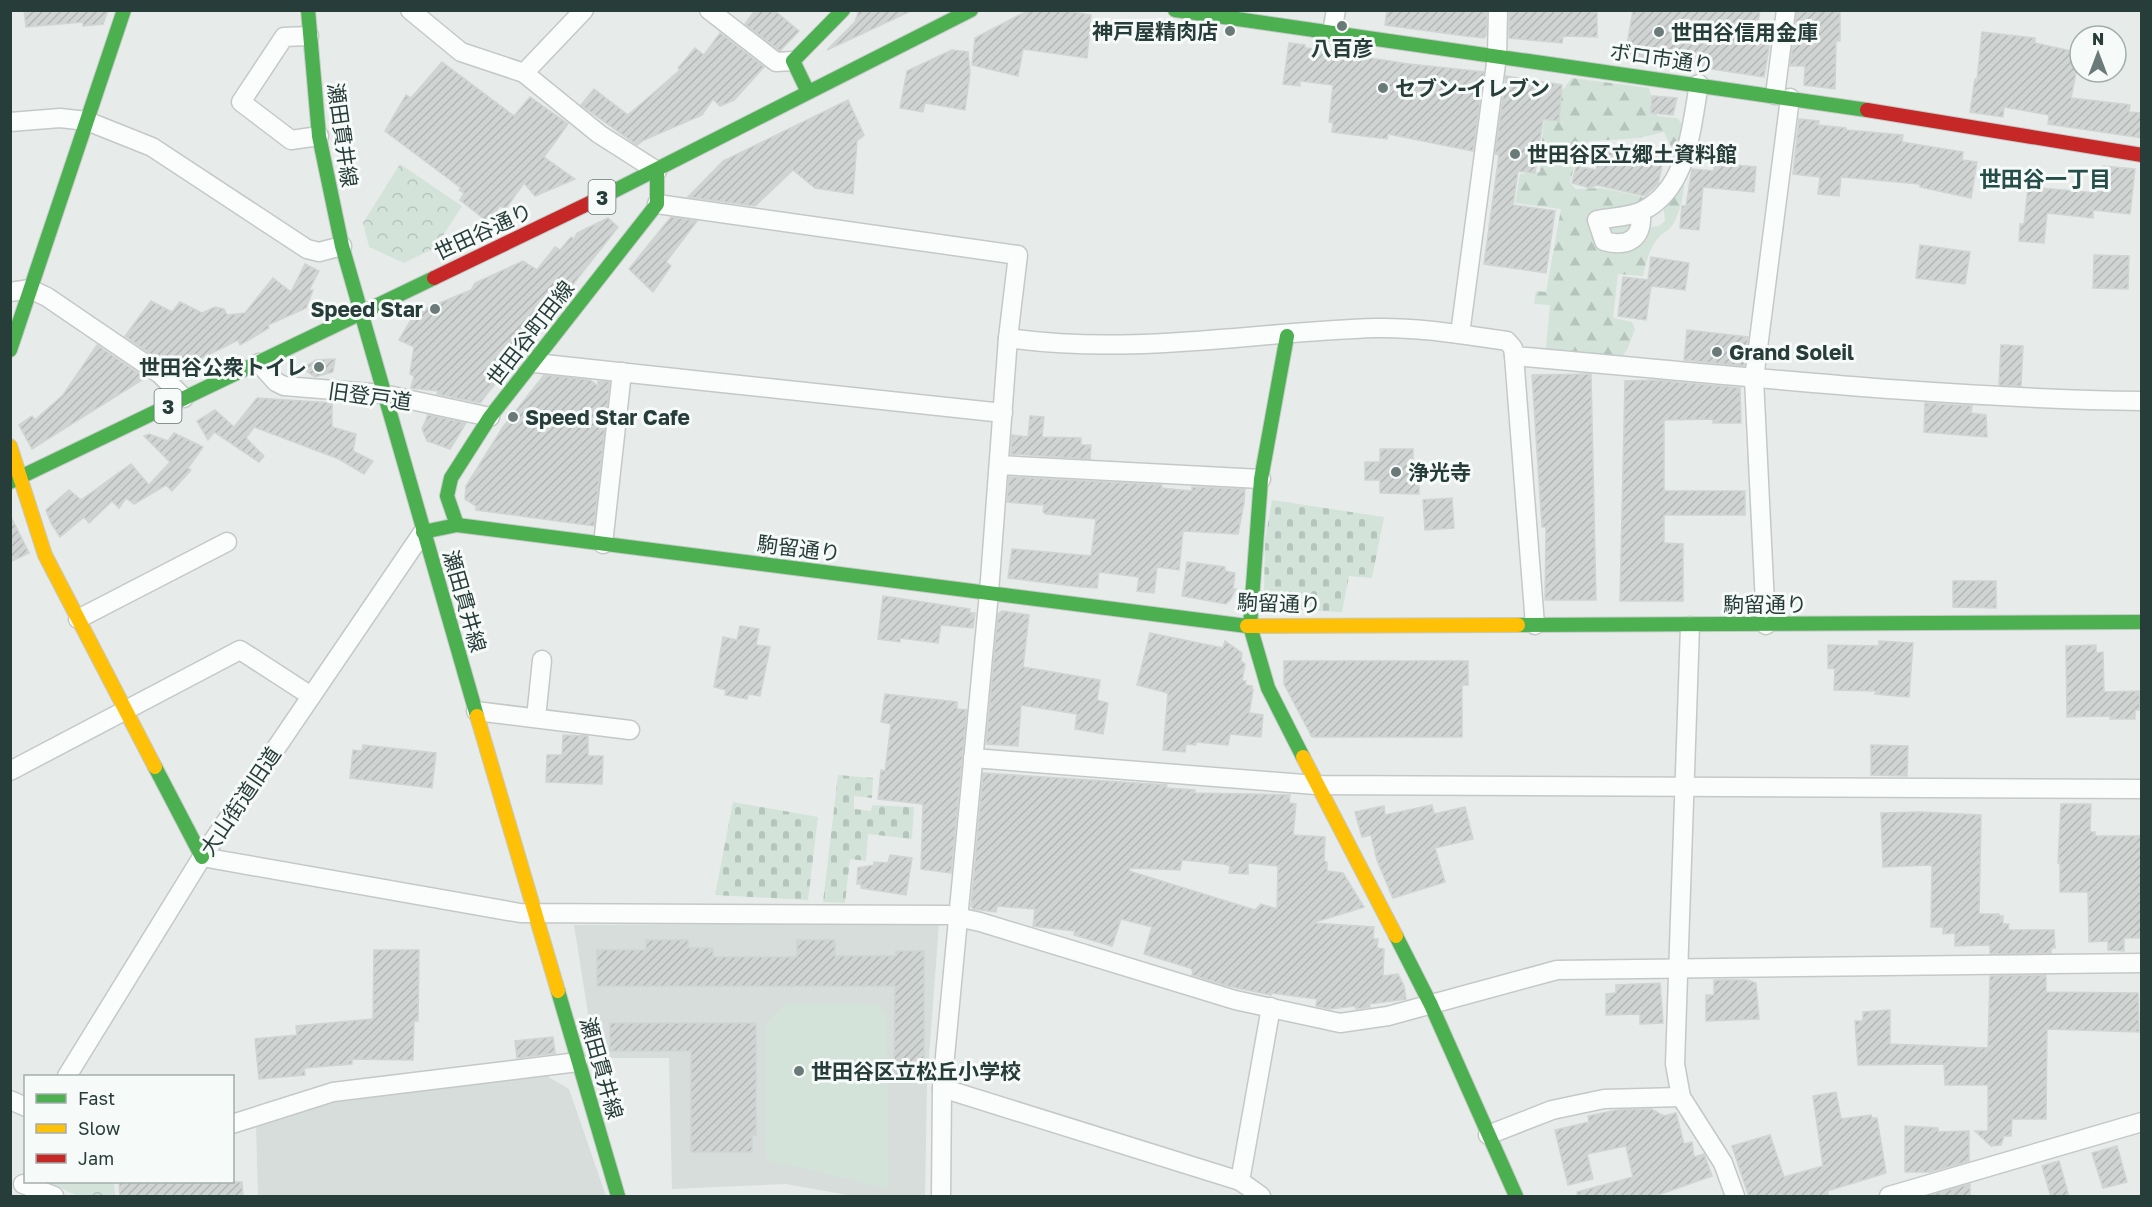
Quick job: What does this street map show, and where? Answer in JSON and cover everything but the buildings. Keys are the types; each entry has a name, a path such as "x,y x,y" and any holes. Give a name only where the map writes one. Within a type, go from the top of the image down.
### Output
{"street":[{"path":"10,350 124,10"},
{"name":"瀬田貫井線","path":"308,10 319,136 342,246 382,394 618,1197"},
{"path":"524,73 584,10"},
{"path":"709,10 776,62 793,61 843,10"},
{"name":"世田谷通り","path":"15,480 657,171 971,10"},
{"name":"ボロ市通り","path":"1175,10 1782,96 2142,155"},
{"path":"1332,32 1336,10"},
{"path":"1460,334 1497,56 1498,10"},
{"path":"1766,625 1754,380 1782,96 1786,10"},
{"path":"422,14 461,52 524,73 599,134 657,171 657,204 1018,255 1008,338 989,593 942,1088 941,1197"},
{"path":"309,36 284,37 241,102 291,140 319,136"},
{"path":"793,61 808,92"},
{"path":"1641,212 1660,200 1684,161 1699,84"},
{"path":"10,122 60,118 87,121 152,147 307,249 319,252 342,246"},
{"name":"世田谷町田線","path":"457,525 447,498 448,484 490,417 535,363 657,204"},
{"path":"10,292 30,290 47,297 160,374 184,398"},
{"path":"1008,338 1054,345 1148,346 1377,328 1460,334 1507,341 1513,348 1514,356 1535,625"},
{"path":"1287,336 1261,479 1250,626 1268,688 1431,1005 1516,1197"},
{"path":"1514,356 1754,380 2013,399 2141,401"},
{"name":"旧登戸道","path":"259,363 276,382 284,386 382,394 490,417"},
{"path":"535,363 1003,413"},
{"path":"603,544 622,372"},
{"path":"10,446 15,480 45,555 202,857 534,914 958,916 1235,1000 1340,1023 1388,1016 1557,969 2142,963"},
{"path":"999,465 1261,479"},
{"name":"駒留通り","path":"423,532 457,525 1250,626 1690,626 2142,622"},
{"name":"大山街道旧道","path":"68,1075 202,857 423,532"},
{"path":"78,619 227,542"},
{"path":"1690,626 1675,1064 1681,1097 1723,1163 1735,1197"},
{"path":"10,771 240,650 311,696"},
{"path":"536,718 542,660"},
{"path":"476,711 630,730"},
{"path":"973,758 1316,785 2142,789"},
{"path":"1240,1181 1271,1007"},
{"path":"234,1123 333,1092 578,1062"},
{"path":"942,1088 1240,1181 1261,1197"},
{"path":"1488,1135 1552,1110 1604,1099 1681,1097"},
{"path":"10,1100 24,1106"},
{"path":"1889,1197 2142,1122"},
{"path":"25,1183 54,1197"}],"shaded area":[{"name":"世田谷区立松丘小学校","path":"939,923 927,1083 925,1196 853,1196 786,1184 672,1189 669,1058 601,1058 590,1026 574,925"},
{"path":"547,1076 569,1089 606,1196 258,1196 256,1126 340,1100"}],"green space":[{"path":"1572,78 1649,88 1657,116 1677,118 1685,127 1682,153 1675,155 1664,132 1639,138 1592,141 1571,148 1575,162 1570,183 1576,189 1602,188 1649,198 1634,220 1646,234 1651,227 1659,226 1665,221 1663,201 1683,172 1682,201 1677,215 1670,228 1654,244 1643,276 1618,274 1613,318 1632,322 1635,329 1627,350 1617,363 1545,357 1550,305 1534,304 1536,291 1546,292 1561,209 1515,203 1520,174 1540,172 1544,113"},
{"path":"400,164 462,206 435,248 404,263 369,247 363,223"},
{"path":"1272,500 1384,517 1372,578 1349,576 1342,612 1296,610 1264,598 1265,541"},
{"path":"838,775 873,778 872,798 854,796 854,809 871,811 872,805 914,807 912,839 868,834 866,861 850,859 845,903 823,902"},
{"path":"733,802 818,817 808,900 715,895"},
{"path":"785,1004 876,1004 887,1015 888,1188 766,1160 765,1024"},
{"path":"50,1183 114,1183 115,1196 78,1196"}],"traffic: fast":[{"path":"10,350 124,10"},
{"path":"308,10 319,136 342,246 477,716"},
{"path":"808,92 793,61 843,10"},
{"path":"600,198 971,10"},
{"path":"1175,10 1867,110"},
{"path":"423,532 457,525 447,496 451,478 490,417 657,204 657,171"},
{"path":"10,482 434,278"},
{"path":"1287,336 1261,479 1250,626 1268,688 1303,757"},
{"path":"457,525 1247,626"},
{"path":"1518,625 2142,622"},
{"path":"155,767 202,857"},
{"path":"1396,936 1431,1005 1516,1196"},
{"path":"558,991 618,1196"}],"traffic: slow":[{"path":"10,446 45,555 155,767"},
{"path":"1247,626 1518,625"},
{"path":"477,716 558,991"},
{"path":"1303,757 1396,936"}],"traffic: jam":[{"path":"1867,110 2142,155"},
{"path":"434,278 600,198"}],"place":[{"name":"八百彦","path":"1342,26"},
{"name":"神戸屋精肉店","path":"1230,31"},
{"name":"世田谷信用金庫","path":"1659,32"},
{"name":"セブン-イレブン","path":"1383,88"},
{"name":"世田谷区立郷土資料館","path":"1515,154"},
{"name":"Speed Star","path":"435,309"},
{"name":"Grand Soleil","path":"1717,352"},
{"name":"世田谷公衆トイレ","path":"319,367"},
{"name":"Speed Star Cafe","path":"513,417"},
{"name":"浄光寺","path":"1396,472"},
{"name":"世田谷区立松丘小学校","path":"799,1071"}],"district":[{"name":"世田谷一丁目","path":"2045,178"}]}
